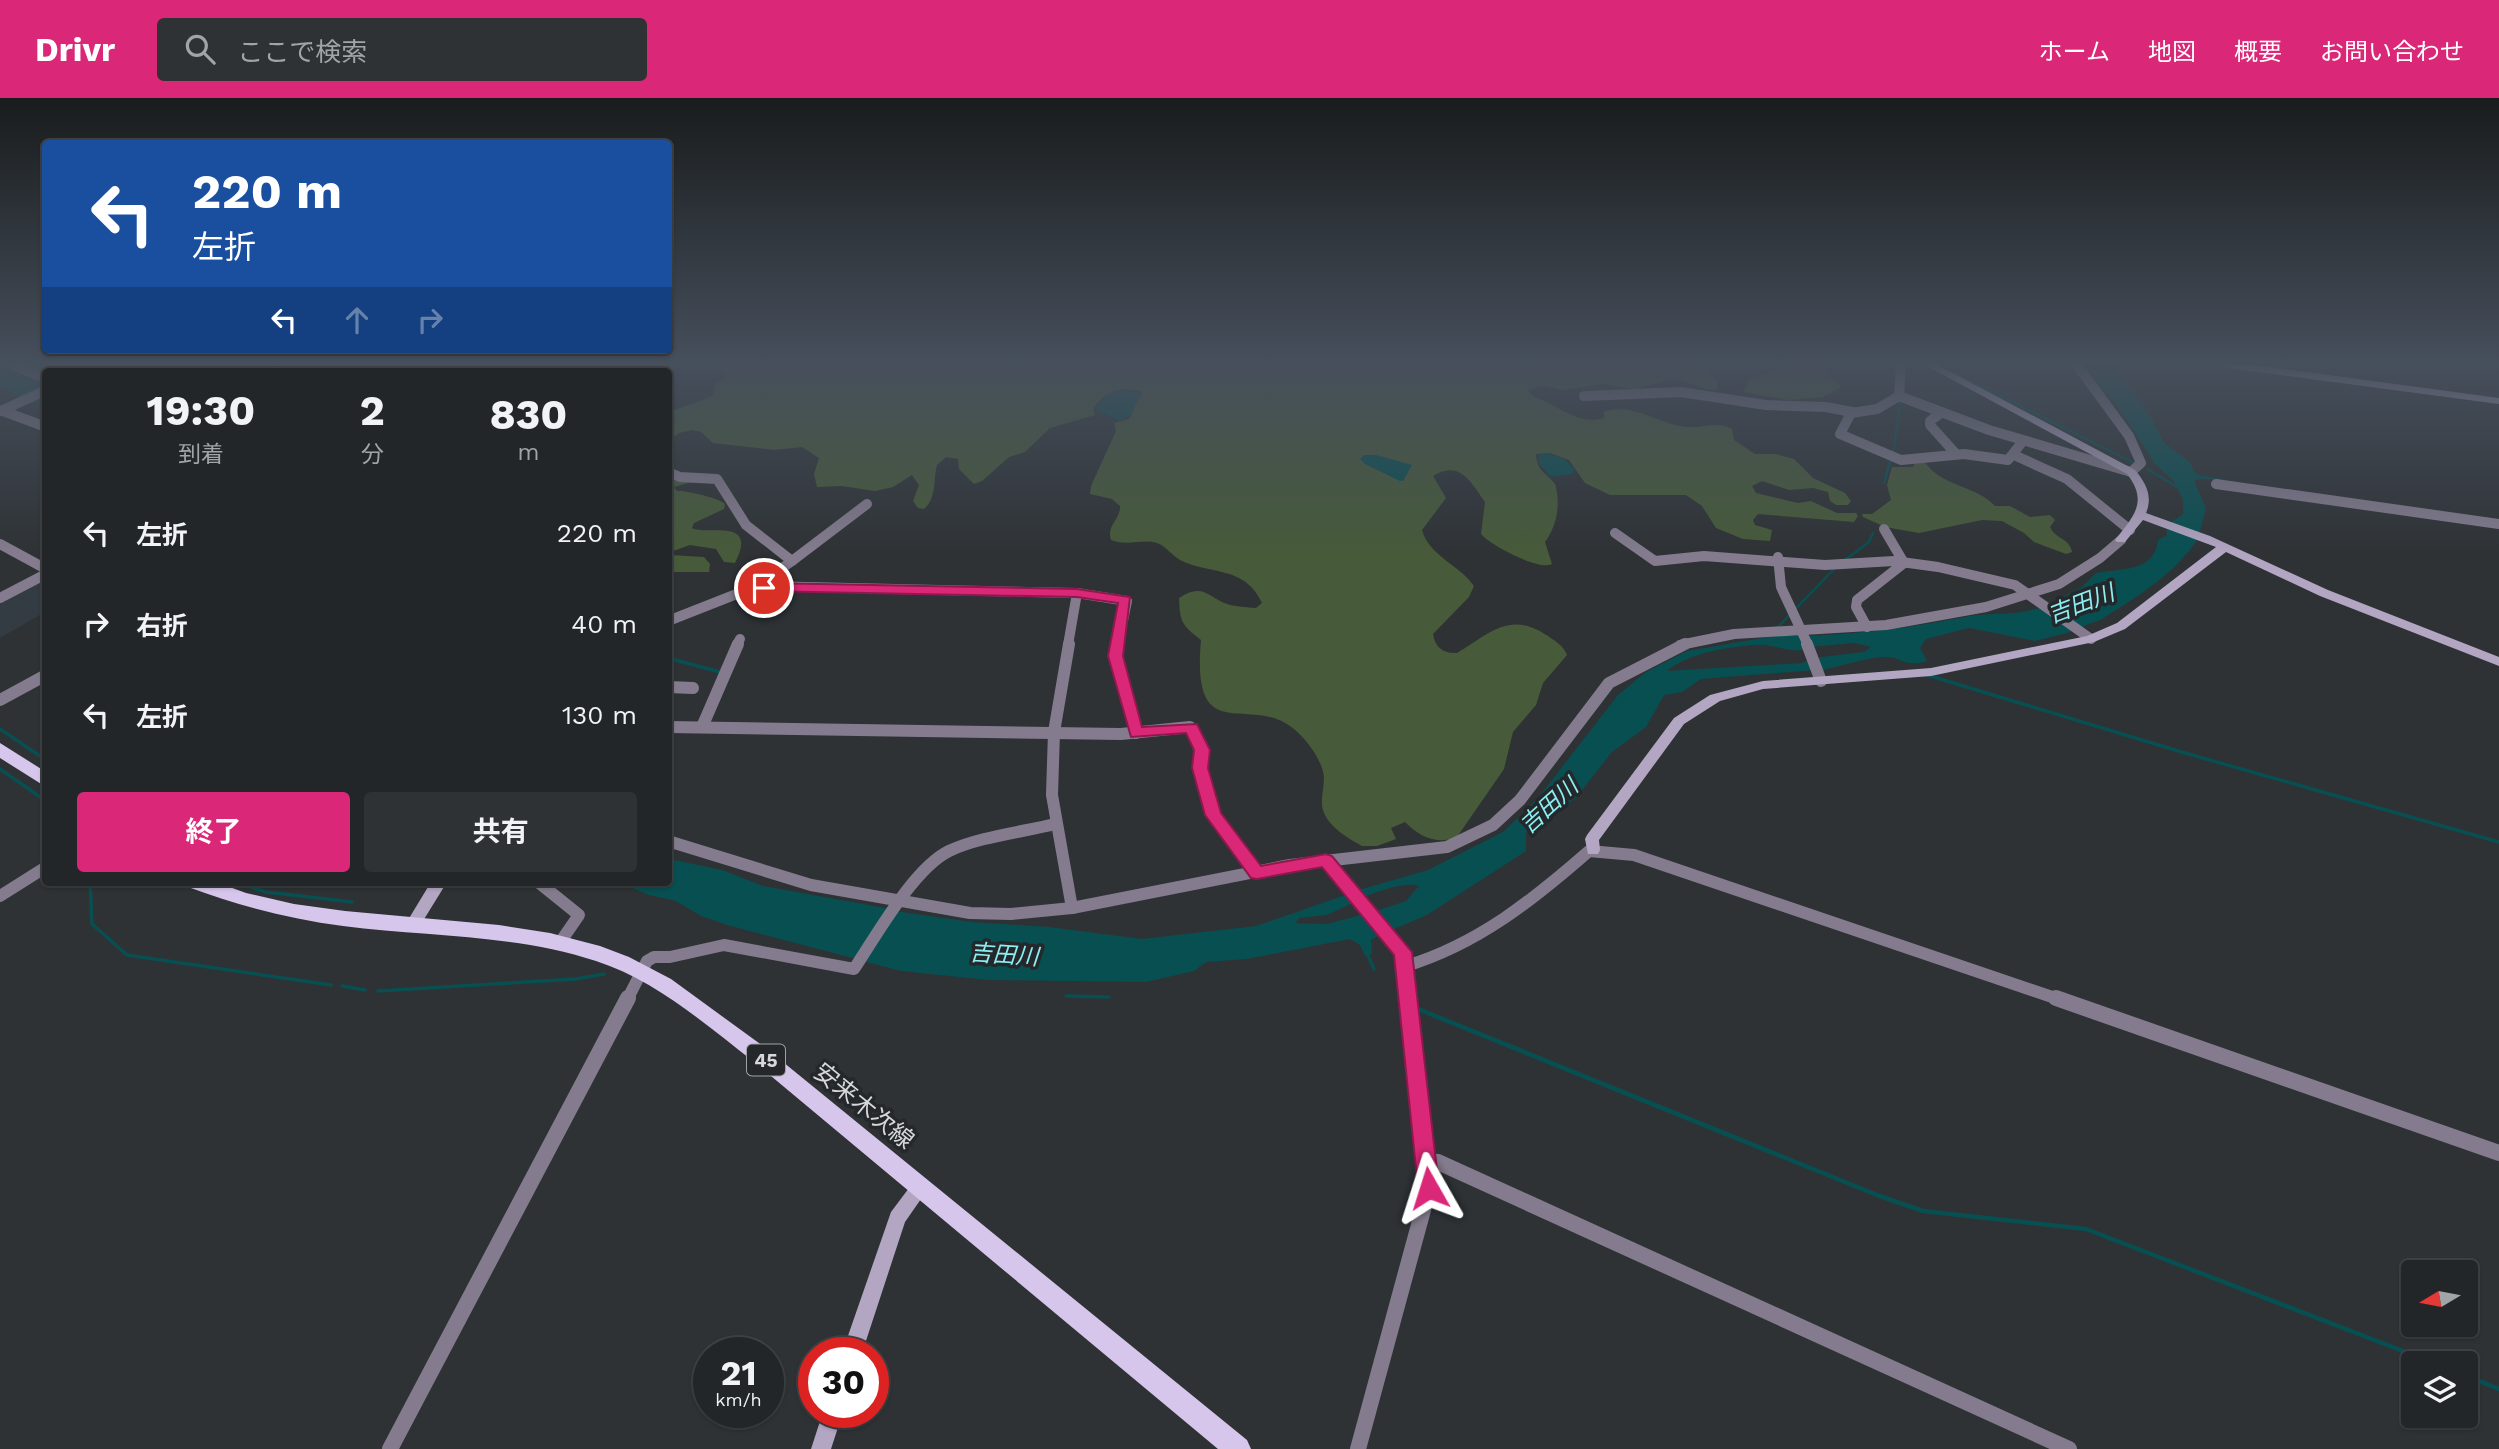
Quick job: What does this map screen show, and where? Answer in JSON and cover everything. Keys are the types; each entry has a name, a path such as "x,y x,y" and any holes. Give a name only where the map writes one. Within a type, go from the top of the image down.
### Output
{"main road":[{"path":"0,749 42,778"},
{"name":"安来木次線","path":"204,886 228,897 268,908 355,921 413,925 559,944 600,955 641,971 682,995 921,1186 1238,1449"}],"street":[{"path":"1844,428 1840,434 1893,457 1956,454 2009,460 2023,441"},
{"path":"1933,428 1956,454"},
{"path":"1987,428 2131,472"},
{"path":"672,842 811,885 897,906 1011,914 1072,908 1326,860 1434,849 1474,837 1493,825 1520,800 1616,677 1686,643 1734,634 1867,627 1928,620 2032,597 2059,584 2100,558 2144,516 2145,489 2131,472 2048,428"},
{"path":"2123,428 2141,463 2131,472"},
{"path":"2014,455 2071,482 2119,525 2130,530"},
{"path":"672,474 680,477 717,479 746,525 792,561"},
{"path":"2216,484 2499,524"},
{"path":"672,619 757,586 867,504"},
{"path":"2144,516 2206,538 2314,589 2499,662"},
{"path":"1884,529 1904,563"},
{"path":"1615,533 1652,560 1688,556 1841,564 1904,563 2012,583 2088,636"},
{"path":"0,544 42,569"},
{"path":"1593,850 1592,839 1670,733 1690,713 1715,698 1746,688 1820,678 1931,672 2088,636 2129,621 2224,547"},
{"path":"1778,559 1781,587 1794,612 1820,678"},
{"path":"1867,627 1856,607 1857,600 1904,563"},
{"path":"0,598 42,573"},
{"path":"757,586 1077,593 1127,601 1116,656 1136,733"},
{"path":"1072,908 1055,824 1052,795 1054,732 1077,593"},
{"path":"702,727 740,639"},
{"path":"0,700 42,677"},
{"path":"672,687 693,688"},
{"path":"672,727 1136,733 1191,727 1202,750 1200,768 1213,815 1257,873"},
{"path":"390,1449 647,961 654,957 670,957 724,945 742,946 845,970 854,969 927,867 952,850 1055,824"},
{"path":"1404,959 1455,947 1498,923 1550,888 1593,850 1642,857 2499,1153"},
{"path":"1326,860 1404,959 1429,1193 1358,1449"},
{"path":"0,896 42,870"},
{"path":"413,925 437,886"},
{"path":"543,886 579,915 559,944"},
{"path":"1426,1161 1438,1163 1475,1179 2069,1449"},
{"path":"857,1337 897,1218 921,1186"},
{"path":"821,1449 828,1428"}],"shaded area":[{"path":"42,579 42,614 0,638 0,600"}],"green space":[{"path":"672,428 1050,428 1025,452 1009,457 982,481 974,484 959,469 958,459 946,457 937,465 933,494 924,509 918,508 913,501 919,485 912,475 893,487 875,491 842,486 817,487 814,474 819,458 802,447 774,450 713,443 701,432 693,430 679,433 672,438"},
{"path":"1115,428 1730,428 1734,440 1755,454 1775,454 1794,459 1813,478 1845,493 1851,501 1848,505 1836,505 1830,501 1828,492 1813,488 1789,490 1762,481 1752,486 1756,493 1798,503 1811,501 1837,513 1856,513 1858,516 1854,522 1758,514 1753,520 1755,525 1772,530 1770,541 1743,539 1716,528 1702,506 1686,495 1610,495 1585,483 1569,460 1550,453 1536,454 1540,468 1555,484 1558,499 1555,522 1545,542 1552,564 1546,565 1515,556 1481,534 1485,502 1464,475 1450,470 1433,476 1446,498 1422,530 1431,547 1474,586 1469,597 1433,634 1438,646 1444,651 1457,653 1501,627 1522,625 1535,628 1548,636 1561,646 1567,655 1543,683 1536,705 1513,732 1504,769 1457,837 1435,840 1416,832 1405,822 1391,828 1396,839 1377,846 1362,846 1329,822 1322,803 1324,778 1321,765 1314,751 1294,729 1277,719 1227,712 1214,707 1205,696 1200,674 1201,640 1183,622 1179,598 1187,593 1200,591 1227,604 1256,608 1262,603 1255,591 1236,577 1180,560 1157,543 1122,543 1111,540 1110,530 1120,506 1112,499 1090,494 1091,486"},
{"path":"1924,461 1940,476 1978,494 1995,506 2010,506 2030,517 2050,515 2055,520 2050,527 2052,531 2071,547 2072,552 2066,554 2034,542 2002,521 1982,520 1919,533 1885,527 1863,517 1862,514 1872,514 1891,500 1887,485 1892,467 1913,467 1915,462"},
{"path":"672,481 692,482 674,487 677,491 717,499 725,504 724,509 694,523 692,528 736,533 741,548 735,563 724,562 716,549 690,545 672,553"},
{"path":"672,555 704,557 710,564 709,572 672,572"}],"water":[{"path":"2132,428 2157,428 2164,443 2190,462 2194,472 2205,478 2194,481 2206,508 2199,535 2170,523 2183,514 2183,500 2174,481 2155,464"},
{"path":"1539,454 1563,458 1574,469 1573,474 1551,477 1539,464"},
{"path":"1364,455 1376,455 1412,465 1403,481 1400,481 1365,464 1360,459"},
{"name":"吉田川","path":"2166,525 2199,537 2167,574 2141,593 2102,619 2082,628 2046,606 2082,587 2096,573 2143,564 2155,551 2158,540 2167,535"},
{"path":"2044,606 2078,630 2035,641 1969,628 1926,639 1920,648 1927,661 1908,663 1884,657 1822,670 1813,658 1864,652 1871,647 1854,643 1809,647 1805,636 1888,629 1970,616 2026,611"},
{"name":"吉田川","path":"1774,636 1802,636 1803,650 1764,645 1727,648 1700,654 1676,664 1667,671 1802,663 1811,659 1816,670 1701,679 1682,692 1664,695 1646,727 1612,752 1575,799 1543,816 1529,827 1526,833 1526,851 1427,915 1387,932 1370,913 1406,901 1419,886 1397,886 1359,900 1352,892 1428,870 1503,832 1538,798 1618,695 1646,672 1687,651"},
{"path":"672,860 722,870 763,886 891,909 860,960 727,925 701,916 676,901 649,895 628,886 672,886"},
{"name":"吉田川","path":"1351,893 1357,901 1327,915 1300,918 1295,923 1327,924 1368,913 1384,933 1371,940 1372,954 1365,956 1360,945 1350,939 1247,959 1206,962 1194,971 1146,982 988,980 901,971 863,961 895,911 972,922 1049,927 1142,939 1256,926"}],"waterway":[{"path":"1884,483 1897,428"},
{"path":"2064,428 2134,463"},
{"path":"2147,469 2179,488"},
{"path":"2203,477 2220,480"},
{"path":"1845,560 1869,542 1873,533"},
{"path":"1779,626 1836,567"},
{"path":"672,659 720,672"},
{"path":"1927,675 2185,753 2499,842"},
{"path":"0,729 42,757"},
{"path":"0,769 42,798"},
{"path":"90,886 92,924 127,955 331,985"},
{"path":"247,886 266,892 352,902"},
{"path":"1366,951 1374,969"},
{"path":"378,991 576,979 604,974"},
{"path":"342,986 365,990"},
{"path":"1066,996 1109,997"},
{"path":"1413,1007 1877,1195 1923,1211 2086,1229 2403,1351"},
{"path":"2478,1381 2499,1389"}],"route":[{"path":"764,588 1077,593 1125,600 1127,603 1116,656 1136,733 1191,727 1202,750 1200,768 1213,815 1257,873 1326,860 1403,952 1429,1188"}]}
